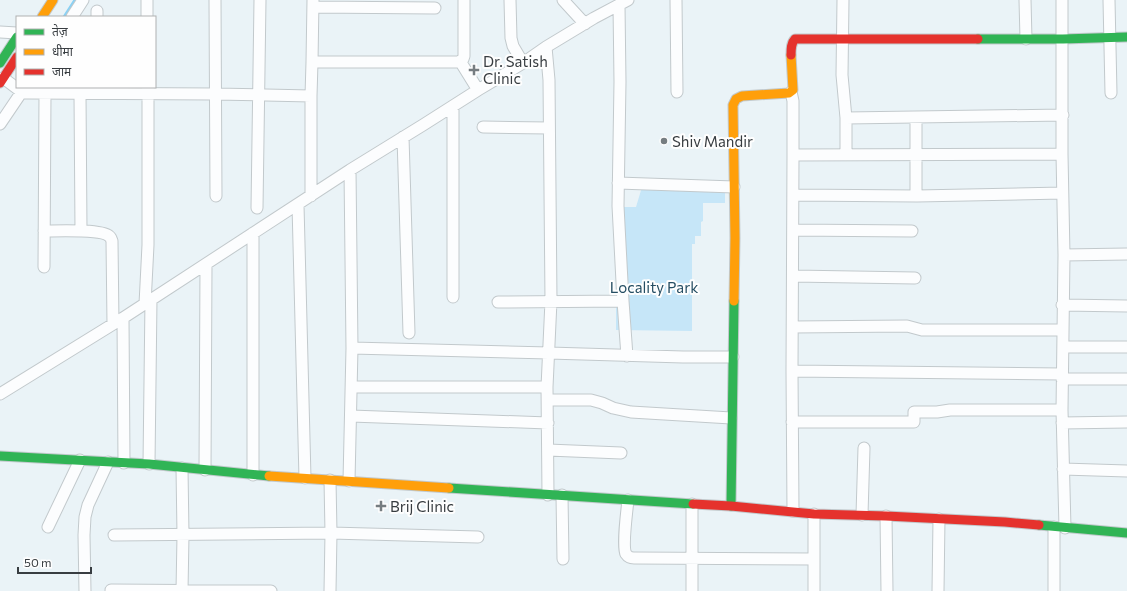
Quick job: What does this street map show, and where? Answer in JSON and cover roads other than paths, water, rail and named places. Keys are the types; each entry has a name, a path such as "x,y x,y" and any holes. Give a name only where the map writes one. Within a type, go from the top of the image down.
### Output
{"street":[{"path":"43,16 53,0"},
{"path":"73,16 83,0"},
{"path":"147,0 147,16"},
{"path":"215,0 216,196"},
{"path":"257,208 260,0"},
{"path":"312,62 460,61 464,56 464,0"},
{"path":"510,0 510,33 512,42 523,63"},
{"path":"563,0 585,24"},
{"path":"676,0 677,92"},
{"path":"842,0 846,154"},
{"path":"1025,0 1026,39"},
{"path":"1054,591 1063,469 1062,305 1064,255 1062,193 1062,0"},
{"path":"1109,0 1111,93"},
{"path":"0,394 148,302 350,170 523,63 546,47 623,2"},
{"path":"623,2 618,223 627,356"},
{"path":"311,196 313,4 435,8"},
{"path":"0,32 16,33"},
{"path":"793,511 793,101 791,92 793,87 791,48 793,41 799,39 1026,39 1127,37"},
{"path":"0,63 16,39"},
{"path":"546,47 549,80 550,301 547,387 548,494"},
{"path":"16,58 1,80 16,87"},
{"path":"460,61 478,90"},
{"path":"0,124 20,89 28,93 80,94 97,90 148,90 215,94 311,96"},
{"path":"148,90 149,464"},
{"path":"730,506 735,238 733,105 736,99 742,96 791,92"},
{"path":"44,266 45,93"},
{"path":"80,94 81,232"},
{"path":"453,106 453,297"},
{"path":"846,118 1063,115"},
{"path":"916,117 916,196"},
{"path":"483,128 549,128"},
{"path":"403,137 409,333"},
{"path":"793,154 1062,154"},
{"path":"349,481 352,387 350,170"},
{"path":"618,183 734,187"},
{"path":"793,195 916,196 1062,193"},
{"path":"298,205 305,478"},
{"path":"793,230 912,232"},
{"path":"44,232 81,232 104,234 111,238 113,324"},
{"path":"253,233 253,475"},
{"path":"1064,255 1127,254"},
{"path":"205,470 206,264"},
{"path":"793,276 915,278"},
{"path":"498,302 623,301"},
{"path":"1062,305 1127,306"},
{"path":"123,318 124,463"},
{"path":"793,326 907,326 922,330 1063,330"},
{"path":"1063,347 1127,347"},
{"path":"352,348 627,356 733,357"},
{"path":"792,371 1062,376 1127,379"},
{"path":"352,387 547,387"},
{"path":"548,400 591,400 613,408 631,412 731,418"},
{"path":"792,422 914,422 914,412 937,412 950,410 1062,410"},
{"path":"351,416 548,423"},
{"path":"1062,423 1127,422"},
{"path":"862,515 864,448"},
{"path":"548,450 621,453"},
{"path":"0,456 149,464 253,475 730,506 814,514 1005,522 1127,533"},
{"path":"48,527 80,460"},
{"path":"85,591 85,517 88,505 108,462"},
{"path":"182,468 182,591"},
{"path":"1063,469 1127,471"},
{"path":"330,480 330,591"},
{"path":"562,495 563,559"},
{"path":"628,500 625,544 626,554 629,557 692,559 814,559"},
{"path":"692,504 692,591"},
{"path":"814,514 814,591"},
{"path":"886,516 887,591"},
{"path":"938,591 939,519"},
{"path":"114,535 331,533 478,537"},
{"path":"111,590 272,591"}],"waterway":[{"path":"65,16 75,0"}],"place":[{"name":"Dr. Satish Clinic","path":"474,70"},
{"name":"Shiv Mandir","path":"664,141"},
{"name":"Brij Clinic","path":"381,506"}],"park label":[{"name":"Locality Park","path":"654,287"}]}
